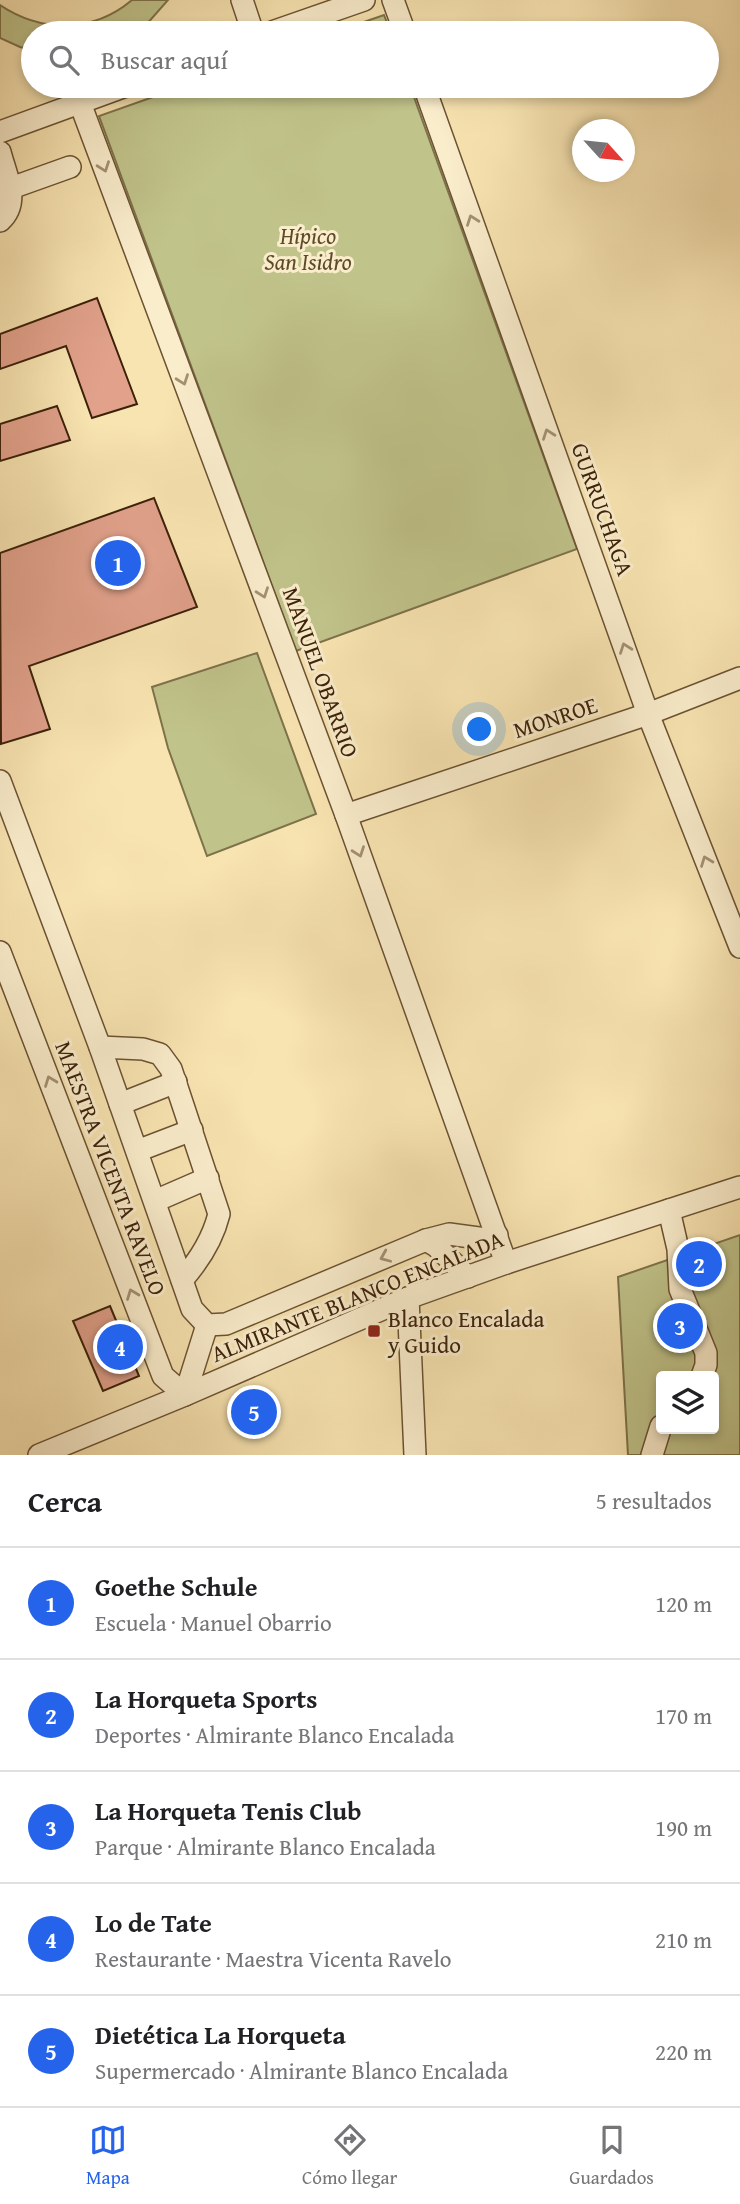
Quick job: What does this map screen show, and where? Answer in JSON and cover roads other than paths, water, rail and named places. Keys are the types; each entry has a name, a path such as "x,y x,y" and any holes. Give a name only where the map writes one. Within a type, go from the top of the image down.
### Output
{"street":[{"path":"242,0 249,21"},
{"path":"304,21 364,0"},
{"path":"393,0 401,21"},
{"path":"0,132 94,98"},
{"name":"GURRUCHAGA","path":"428,98 648,714 740,947"},
{"name":"MANUEL OBARRIO","path":"80,103 346,815 506,1263"},
{"path":"0,152 5,190 13,204 8,214 0,221"},
{"path":"5,190 70,167"},
{"name":"MONROE","path":"346,815 648,714 740,678"},
{"path":"0,781 100,1047 192,1309 207,1325 226,1324 426,1240 449,1234 486,1239 497,1235"},
{"name":"MAESTRA VICENTA RAVELO","path":"0,952 163,1376 185,1395"},
{"path":"100,1047 143,1049 160,1054 172,1069 219,1214 195,1266 182,1280"},
{"path":"120,1104 176,1082"},
{"path":"137,1151 192,1130"},
{"path":"155,1201 208,1178"},
{"name":"ALMIRANTE BLANCO ENCALADA","path":"39,1455 408,1298 506,1263 740,1187"},
{"path":"669,1210 678,1249 680,1289 706,1353 704,1371"},
{"path":"426,1240 436,1246 468,1277"},
{"path":"408,1298 415,1455"},
{"path":"185,1395 207,1325"},
{"path":"652,1455 659,1434"}],"place":[{"name":"Goethe Schule","path":"118,563"},
{"name":"La Horqueta Sports","path":"699,1264"},
{"name":"La Horqueta Tenis Club","path":"680,1326"},
{"name":"Blanco Encalada y Guido","path":"374,1331"},
{"name":"Lo de Tate","path":"120,1347"},
{"name":"Dietética La Horqueta","path":"254,1412"}],"park label":[{"name":"Hípico San Isidro","path":"308,248"}]}
